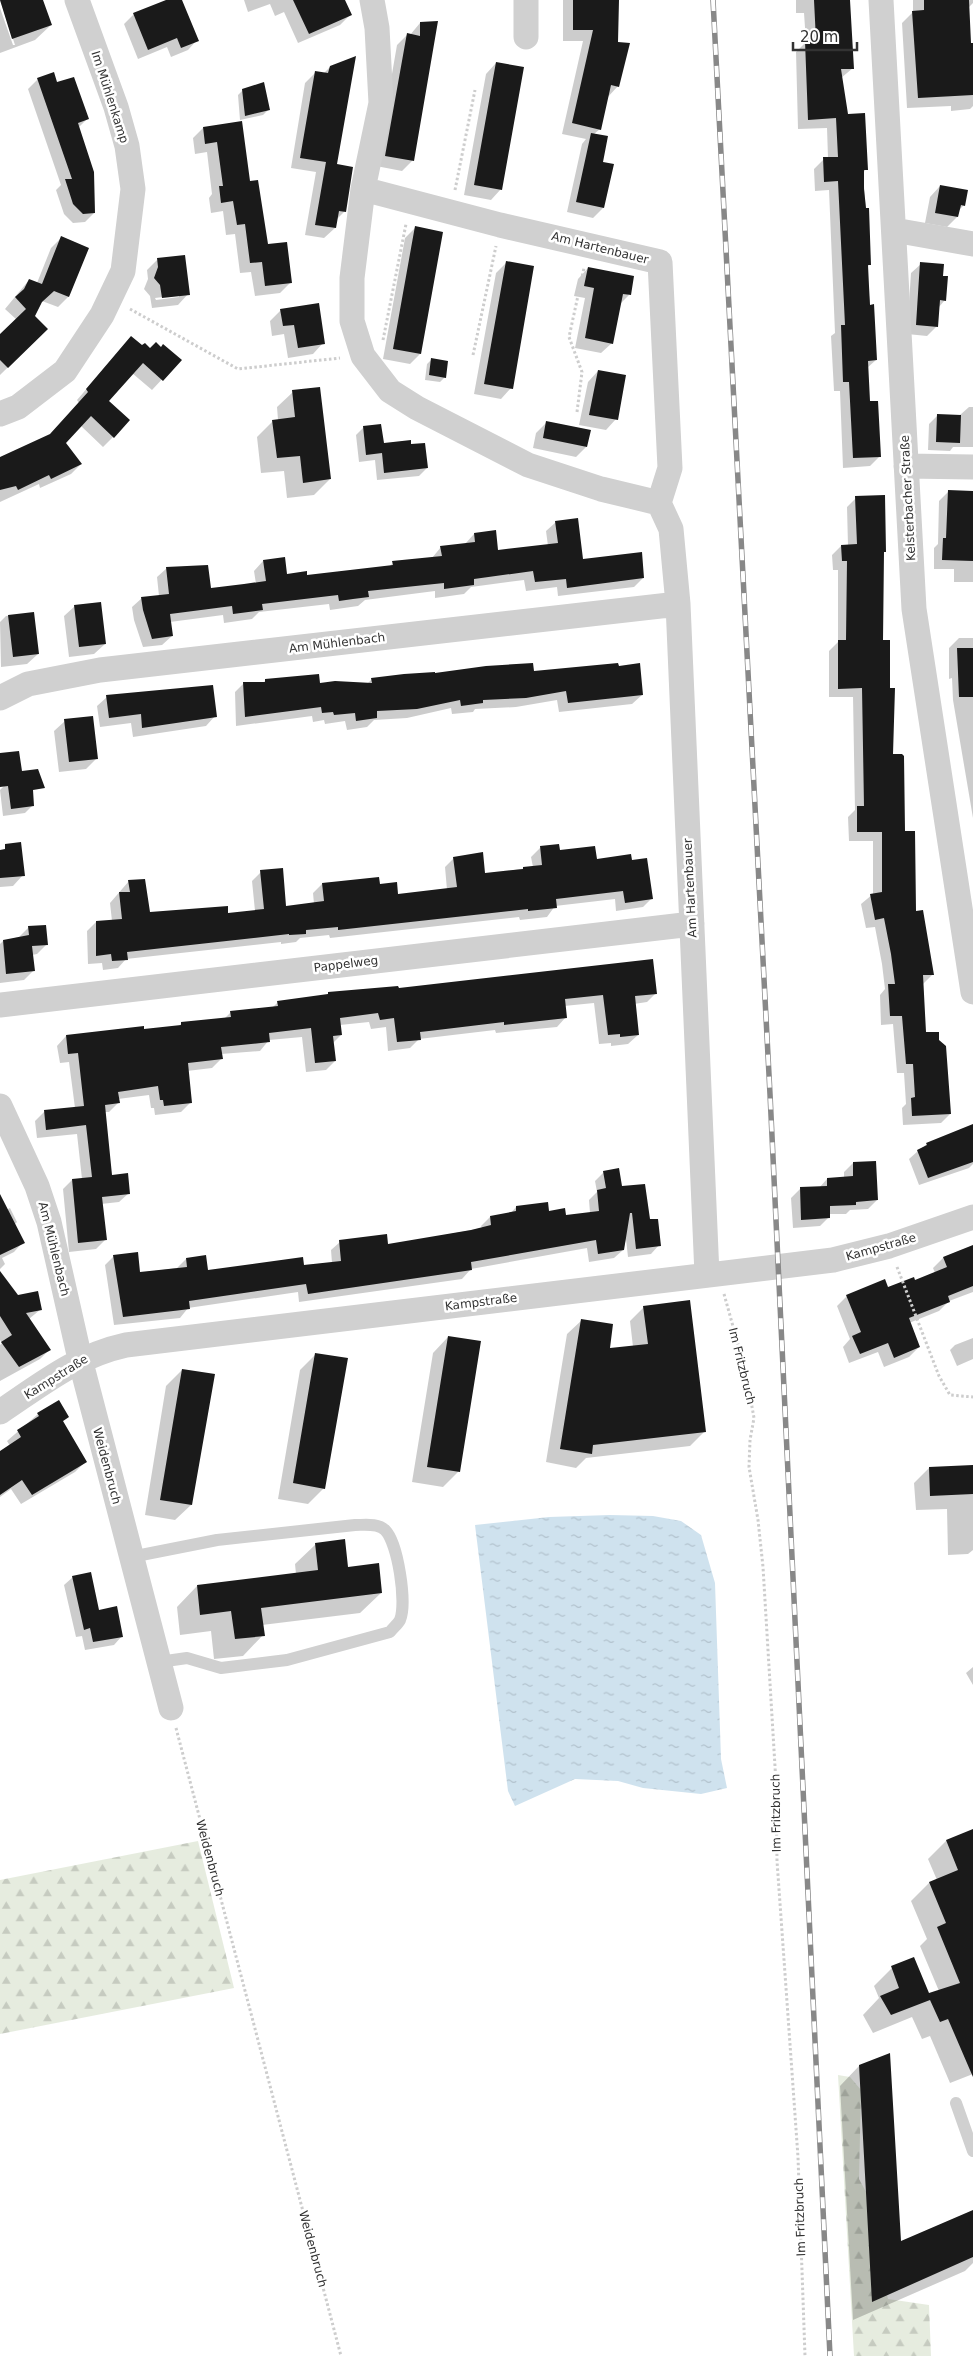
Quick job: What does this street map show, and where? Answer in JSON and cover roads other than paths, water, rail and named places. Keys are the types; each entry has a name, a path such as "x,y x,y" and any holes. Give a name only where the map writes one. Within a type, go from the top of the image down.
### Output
{"street":[{"name":"Im Mühlenkamp","path":"0,414 18,407 64,371 102,315 123,271 133,189 127,146 116,107 77,0"},
{"path":"372,0 377,28 381,103 364,189 352,278 352,321 367,363 390,392 417,408 528,464 601,489 659,503"},
{"path":"526,0 526,38"},
{"name":"Kelsterbacher Straße","path":"881,0 914,609 973,992"},
{"name":"Am Hartenbauer","path":"364,189 500,225 660,262 670,468 659,503 671,529 678,604 692,924 714,1275"},
{"path":"894,230 973,244"},
{"path":"906,466 973,467"},
{"name":"Am Mühlenbach","path":"0,698 28,684 100,670 678,604"},
{"name":"Pappelweg","path":"0,1005 692,924"},
{"name":"Am Mühlenbach","path":"0,1106 9,1147 37,1186 49,1222 80,1359"},
{"name":"Kampstraße","path":"0,1412 80,1359 126,1344 834,1260 889,1246 973,1217"},
{"name":"Weidenbruch","path":"80,1359 171,1708"}],"lane":[{"path":"131,1557 217,1540 355,1525 374,1525 384,1529 392,1540 395,1551 402,1598 402,1612 399,1621 390,1632 287,1660 220,1668 187,1658 159,1662"},
{"path":"956,2103 973,2150"}],"water":[{"path":"653,1516 681,1521 701,1535 715,1583 721,1759 727,1788 701,1794 643,1788 618,1781 575,1779 515,1806 508,1791 475,1525 549,1517"}],"railway":[{"path":"713,0 770,1094 830,2356"}]}
